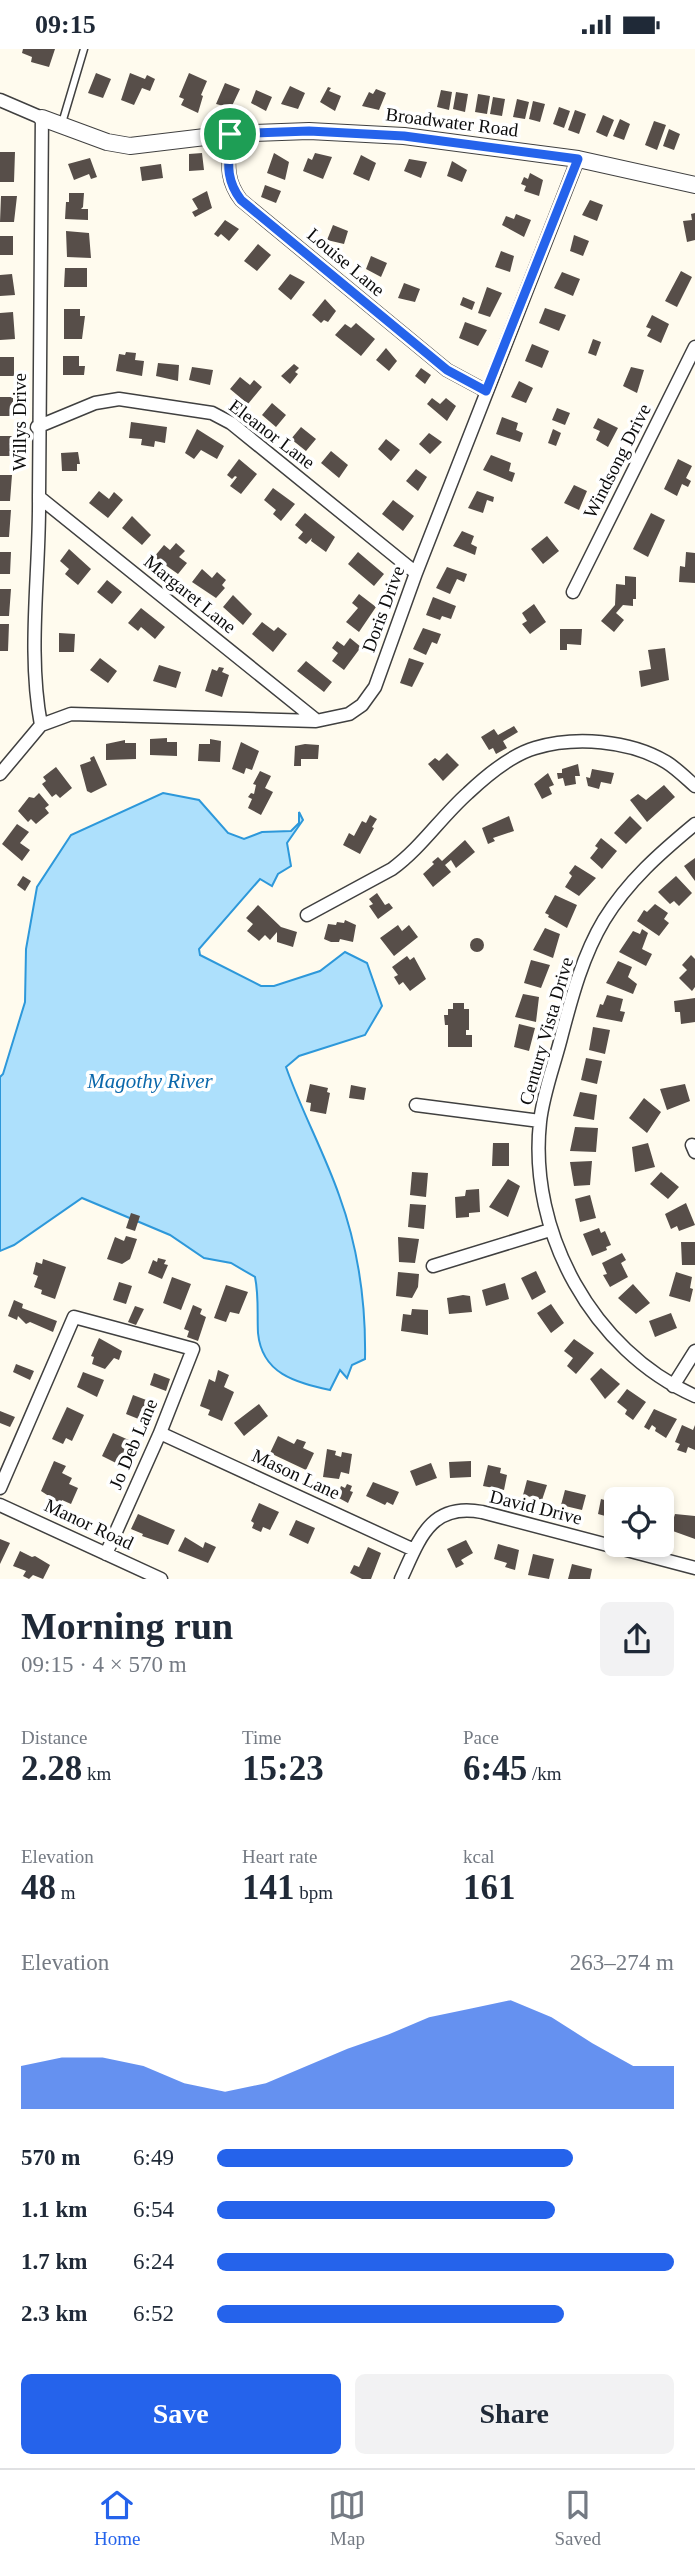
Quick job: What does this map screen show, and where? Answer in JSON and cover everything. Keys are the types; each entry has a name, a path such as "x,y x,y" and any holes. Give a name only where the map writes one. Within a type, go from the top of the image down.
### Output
{"street":[{"name":"Broadwater Road","path":"0,100 107,142 130,146 230,134 309,131 377,133 578,159 695,185"},
{"name":"Willys Drive","path":"41,725 35,690 42,118"},
{"name":"Louise Lane","path":"230,134 231,187 241,200 447,370 486,391"},
{"name":"Doris Drive","path":"41,725 71,714 316,721 349,714 369,697 578,159"},
{"name":"Windsong Drive","path":"573,592 695,347"},
{"name":"Eleanor Lane","path":"37,427 95,403 119,399 212,413 231,423 416,573"},
{"name":"Margaret Lane","path":"39,497 316,721"},
{"path":"0,774 41,725"},
{"path":"307,915 398,865 467,794 496,770 533,748 600,741 633,748 666,762 695,786"},
{"name":"Century Vista Drive","path":"695,824 648,863 603,922 583,963 540,1121 540,1159 550,1230 574,1282 592,1310 643,1366 673,1386 695,1395"},
{"path":"416,1105 540,1121"},
{"path":"433,1266 550,1230"},
{"name":"Jo Deb Lane","path":"0,1488 74,1318 193,1349 160,1433 106,1554"},
{"path":"673,1386 695,1351"},
{"name":"Mason Lane","path":"160,1433 414,1551"},
{"name":"Manor Road","path":"0,1505 147,1576 161,1579"},
{"name":"David Drive","path":"401,1579 429,1524 449,1513 470,1510 695,1568"}],"lane":[{"path":"61,125 84,49"}],"water":[{"name":"Magothy River","path":"163,793 199,800 228,833 244,839 262,832 291,831 299,823 299,812 303,820 287,843 291,866 278,874 272,886 260,879 199,949 200,955 261,986 274,986 320,971 345,952 367,963 382,1006 365,1035 299,1056 286,1067 339,1195 360,1276 365,1359 352,1365 347,1378 340,1370 330,1390 282,1374 266,1358 258,1333 255,1277 231,1263 204,1258 170,1235 82,1198 14,1245 0,1251 0,1077 25,1002 26,949 37,887 71,835"}],"building":[{"path":"23,49 55,49 49,67 31,62 32,57 22,53"},
{"path":"96,73 111,79 103,98 88,93"},
{"path":"130,73 145,79 147,75 155,79 150,91 142,88 134,105 121,100"},
{"path":"189,73 207,81 198,113 181,105 184,99 179,97"},
{"path":"225,83 240,89 231,108 216,104"},
{"path":"290,86 305,93 298,109 281,104"},
{"path":"328,87 331,88 329,91 341,96 335,111 320,102"},
{"path":"376,89 386,93 379,110 362,106 369,92 373,94"},
{"path":"256,90 272,97 266,111 251,103"},
{"path":"441,90 452,92 449,110 437,107"},
{"path":"456,92 468,94 465,112 453,109"},
{"path":"478,94 490,96 487,114 475,112"},
{"path":"493,97 505,99 502,116 490,114"},
{"path":"517,99 529,102 525,119 513,117"},
{"path":"533,101 545,104 540,122 529,119"},
{"path":"559,107 570,111 564,128 553,124"},
{"path":"575,110 586,114 579,134 568,130"},
{"path":"603,115 614,120 607,137 596,132"},
{"path":"620,119 630,124 624,140 613,136"},
{"path":"654,121 666,125 657,150 645,145"},
{"path":"669,129 680,134 674,150 663,146"},
{"path":"0,152 15,152 14,182 0,182"},
{"path":"202,153 204,170 189,171 189,154"},
{"path":"274,153 289,162 285,180 267,173"},
{"path":"315,153 332,157 323,179 303,171 308,158 312,160"},
{"path":"361,155 376,163 369,181 353,174"},
{"path":"90,158 97,177 91,179 89,174 74,180 68,164"},
{"path":"409,159 427,162 421,178 404,171"},
{"path":"452,161 467,170 462,182 447,176"},
{"path":"161,164 163,178 142,181 140,167"},
{"path":"530,173 543,180 539,196 524,191 526,186 521,184 524,177 528,179"},
{"path":"265,185 281,191 276,203 261,197"},
{"path":"207,191 212,208 195,217 192,212 198,209 192,199"},
{"path":"69,193 84,193 81,209 88,209 88,220 65,219"},
{"path":"1,196 17,196 14,222 0,222"},
{"path":"590,200 603,205 597,221 582,215"},
{"path":"695,213 695,240 687,242 683,221 692,220 691,214"},
{"path":"516,214 531,220 524,237 502,225 506,216 514,219"},
{"path":"225,220 239,229 229,241 221,234 218,237 214,234"},
{"path":"333,225 348,231 344,244 327,240"},
{"path":"66,231 89,233 91,258 67,257"},
{"path":"574,235 589,241 583,256 570,251"},
{"path":"0,236 13,236 13,255 0,255"},
{"path":"258,244 271,255 257,271 244,261"},
{"path":"501,251 514,256 510,272 495,267"},
{"path":"371,256 387,263 381,277 366,269"},
{"path":"65,268 87,268 87,287 64,287"},
{"path":"681,271 692,277 677,307 665,301"},
{"path":"562,272 580,279 573,296 554,288"},
{"path":"12,274 15,295 0,296 0,275"},
{"path":"290,274 305,282 291,300 278,289"},
{"path":"404,283 420,289 415,302 398,298"},
{"path":"487,287 502,293 490,317 478,313"},
{"path":"463,297 475,302 472,310 460,305"},
{"path":"325,299 336,311 328,322 324,320 321,323 312,315"},
{"path":"545,308 566,315 559,331 539,323"},
{"path":"64,309 80,309 80,316 85,316 82,339 64,339"},
{"path":"13,312 15,339 0,340 0,313"},
{"path":"652,315 669,324 661,343 647,336 651,329 646,327"},
{"path":"465,322 487,330 478,346 459,338"},
{"path":"356,323 375,339 361,356 335,335 345,324 351,328"},
{"path":"593,339 601,342 596,356 588,353"},
{"path":"532,344 549,351 542,368 525,361"},
{"path":"386,348 397,361 389,371 376,360"},
{"path":"126,352 136,353 135,360 144,361 142,376 116,371 119,354 125,355"},
{"path":"63,356 79,356 79,366 85,366 84,375 63,375"},
{"path":"0,357 14,357 14,376 0,376"},
{"path":"158,363 179,365 178,381 156,376"},
{"path":"294,364 299,368 295,372 298,374 290,384 281,376"},
{"path":"192,367 213,370 210,385 189,380"},
{"path":"631,367 644,370 637,393 623,386"},
{"path":"421,368 431,375 425,384 415,376"},
{"path":"240,377 250,385 254,380 262,387 248,404 230,389"},
{"path":"519,381 533,388 526,403 511,397"},
{"path":"0,397 13,397 13,416 0,416"},
{"path":"432,398 440,404 446,398 456,406 447,421 427,404"},
{"path":"272,403 286,415 276,427 262,415"},
{"path":"557,408 570,413 565,425 552,420"},
{"path":"502,417 518,423 516,430 523,433 520,442 496,434"},
{"path":"598,418 618,428 608,447 596,440 600,431 593,428"},
{"path":"131,422 167,427 165,443 155,441 154,447 141,445 142,439 129,438"},
{"path":"301,427 316,439 306,451 291,439"},
{"path":"197,429 224,446 217,459 201,450 194,459 185,453"},
{"path":"553,429 561,433 556,446 548,443"},
{"path":"429,433 442,442 430,454 419,444"},
{"path":"0,436 12,436 12,456 0,456"},
{"path":"386,439 400,450 391,461 378,449"},
{"path":"331,451 348,465 339,478 321,463"},
{"path":"78,452 80,464 77,464 77,471 62,471 61,453"},
{"path":"491,455 511,463 509,471 515,473 512,482 483,470"},
{"path":"239,459 257,474 241,494 230,486 237,477 232,479 227,475"},
{"path":"678,459 692,466 686,478 691,481 688,487 682,484 677,496 664,489"},
{"path":"416,469 427,477 418,491 406,481"},
{"path":"0,475 12,475 10,501 0,501"},
{"path":"574,485 587,491 579,510 564,503"},
{"path":"273,488 295,504 281,521 273,514 276,510 264,500"},
{"path":"99,491 109,499 114,492 123,500 108,518 89,503"},
{"path":"477,491 494,497 493,502 487,500 483,513 468,508"},
{"path":"393,500 414,516 403,531 382,514"},
{"path":"0,510 11,510 9,537 0,537"},
{"path":"305,513 335,537 326,552 311,541 312,538 306,544 298,538 303,532 295,525"},
{"path":"651,513 665,520 648,557 633,549"},
{"path":"132,516 151,535 142,545 122,528"},
{"path":"462,531 474,536 471,544 477,547 475,555 453,546"},
{"path":"547,536 559,551 543,564 531,549"},
{"path":"176,543 185,551 179,557 187,563 178,574 154,557 164,545 170,550"},
{"path":"69,549 91,569 78,585 65,574 69,569 60,561"},
{"path":"0,552 11,552 10,574 0,574"},
{"path":"358,552 384,574 374,586 348,564"},
{"path":"686,552 695,553 695,583 679,582 680,566 685,567"},
{"path":"447,567 467,574 464,582 457,579 450,594 436,588"},
{"path":"202,569 212,578 217,572 226,580 222,585 225,588 216,598 192,582"},
{"path":"625,576 636,577 636,599 633,599 633,606 623,605 616,613 624,620 614,632 601,621 615,605 616,584 625,585"},
{"path":"107,580 122,592 112,604 97,592"},
{"path":"0,589 11,589 9,616 0,616"},
{"path":"359,594 376,607 359,632 346,622 358,608 352,603"},
{"path":"233,595 252,614 243,625 223,607"},
{"path":"433,597 456,606 451,619 442,616 440,620 426,615"},
{"path":"534,604 546,622 530,634 522,624 527,621 522,613"},
{"path":"141,608 165,627 155,639 141,627 138,631 128,623"},
{"path":"262,622 274,631 278,627 287,634 273,652 252,634"},
{"path":"0,624 9,624 8,651 0,651"},
{"path":"423,628 441,634 437,644 432,642 426,655 413,649"},
{"path":"560,629 582,629 581,645 567,644 567,650 560,650"},
{"path":"59,633 75,634 74,652 59,652"},
{"path":"350,638 361,647 344,670 332,661 338,653 332,648 337,641 344,646"},
{"path":"665,648 669,680 641,687 639,671 651,669 648,650"},
{"path":"100,658 117,671 108,683 90,670"},
{"path":"409,658 424,663 412,687 400,683"},
{"path":"306,661 332,682 324,692 297,671"},
{"path":"159,665 181,672 176,688 153,681"},
{"path":"219,667 224,668 222,672 229,675 222,697 205,691 212,669 217,671"},
{"path":"514,726 518,732 503,741 507,748 496,754 493,748 489,750 481,737 494,729 498,735"},
{"path":"167,738 167,742 177,742 177,756 150,755 150,739"},
{"path":"210,739 221,741 220,762 198,761 199,744 210,744"},
{"path":"125,740 125,743 136,743 136,759 106,760 106,744"},
{"path":"241,742 259,751 252,770 246,768 244,774 232,769"},
{"path":"319,745 318,759 301,759 301,766 294,766 295,746"},
{"path":"447,753 459,765 443,781 428,764 435,758 439,761"},
{"path":"94,756 107,785 91,793 87,791 80,765 91,761 90,758"},
{"path":"578,764 580,776 575,776 576,784 565,786 563,778 558,779 557,773"},
{"path":"56,767 72,788 60,798 56,794 52,797 42,784 46,781 43,777"},
{"path":"592,769 614,773 611,784 601,782 599,789 588,786 586,777 590,778"},
{"path":"260,771 271,776 265,788 273,792 261,815 248,808 252,799 248,797 251,793 254,794 256,785 253,784"},
{"path":"548,773 554,785 549,787 552,794 542,799 534,784"},
{"path":"664,785 675,797 647,822 630,800 638,794 646,800"},
{"path":"39,793 49,805 45,808 49,813 36,824 31,819 28,822 18,811 29,797 34,798"},
{"path":"370,815 377,819 360,854 343,845 349,833 354,836 362,821 366,823"},
{"path":"509,816 514,831 493,838 495,841 488,844 482,828"},
{"path":"630,816 642,828 626,844 614,833"},
{"path":"17,824 29,832 20,843 30,850 22,861 2,844"},
{"path":"601,838 617,851 602,869 590,858 598,848 595,846"},
{"path":"465,840 475,852 456,868 451,860 445,865 451,872 433,887 423,874 438,857 442,861"},
{"path":"695,858 695,881 684,866"},
{"path":"575,865 596,878 579,896 565,887 572,876 569,873"},
{"path":"23,876 31,881 25,891 17,885"},
{"path":"676,876 692,893 679,906 674,901 670,904 658,892"},
{"path":"377,893 385,905 389,903 393,908 378,919 369,906 373,904 369,899"},
{"path":"555,895 577,905 567,928 545,913"},
{"path":"655,904 668,913 664,919 669,923 659,936 637,921 644,910 647,912"},
{"path":"258,905 281,927 297,932 293,947 277,942 277,932 270,940 265,935 259,941 247,931 253,924 246,918"},
{"path":"345,920 356,925 353,942 340,939 339,942 331,942 324,939 328,924 336,925 337,922 344,923"},
{"path":"398,925 402,931 409,925 418,937 394,956 380,938"},
{"path":"545,928 560,934 553,958 533,950"},
{"path":"642,929 648,933 642,949 652,954 646,966 619,952 633,931 640,934"},
{"path":"477,938 482,940 482,950 477,952 472,950 470,945 472,940"},
{"path":"691,955 695,959 695,987 692,991 679,978 687,970 682,965"},
{"path":"407,956 410,960 414,957 426,979 410,991 403,982 399,985 394,977 398,975 392,967"},
{"path":"531,960 550,965 541,988 524,983"},
{"path":"618,961 632,967 628,977 637,984 633,994 606,983"},
{"path":"523,994 539,997 536,1022 515,1017"},
{"path":"607,995 623,999 620,1011 625,1012 622,1022 596,1017 600,1004 603,1005"},
{"path":"695,998 695,1022 681,1024 680,1012 675,1012 674,1001"},
{"path":"453,1003 464,1003 464,1009 469,1009 469,1030 466,1030 466,1035 472,1035 472,1047 448,1047 448,1025 445,1025 444,1015 448,1015 448,1009 453,1009"},
{"path":"519,1024 535,1028 529,1051 514,1047"},
{"path":"593,1027 610,1030 605,1054 589,1050"},
{"path":"586,1058 602,1061 597,1084 581,1080"},
{"path":"310,1084 328,1088 327,1092 330,1093 326,1114 310,1111 311,1103 306,1102"},
{"path":"685,1084 690,1101 667,1110 660,1089"},
{"path":"351,1085 366,1088 364,1100 349,1098"},
{"path":"580,1092 597,1095 594,1120 573,1116"},
{"path":"644,1098 661,1112 647,1133 629,1118"},
{"path":"575,1127 598,1128 596,1152 570,1151"},
{"path":"493,1143 509,1143 509,1166 492,1166"},
{"path":"648,1143 655,1167 635,1172 632,1147"},
{"path":"592,1161 590,1185 574,1186 570,1162"},
{"path":"412,1172 428,1173 426,1197 410,1195"},
{"path":"661,1172 679,1187 668,1199 650,1184"},
{"path":"508,1179 520,1186 508,1217 489,1207"},
{"path":"479,1189 480,1212 469,1213 469,1217 456,1218 455,1197 465,1196 466,1190"},
{"path":"590,1195 596,1218 580,1222 575,1199"},
{"path":"686,1203 695,1225 679,1231 677,1226 671,1229 665,1214"},
{"path":"410,1204 426,1205 424,1229 408,1227"},
{"path":"131,1213 140,1216 135,1231 126,1228"},
{"path":"599,1228 601,1233 605,1231 611,1245 606,1247 607,1250 592,1256 583,1234"},
{"path":"126,1236 137,1239 130,1259 122,1264 107,1259 115,1237 124,1241"},
{"path":"398,1237 419,1239 415,1263 399,1262"},
{"path":"681,1242 695,1242 695,1265 682,1265"},
{"path":"622,1253 626,1260 621,1263 628,1277 610,1287 603,1275 607,1274 602,1263"},
{"path":"158,1258 166,1260 164,1264 168,1265 162,1279 148,1273 153,1260 157,1262"},
{"path":"43,1259 66,1267 55,1299 41,1294 42,1290 34,1287 38,1276 33,1274 36,1262 42,1264"},
{"path":"536,1271 546,1292 532,1300 521,1278"},
{"path":"398,1272 419,1274 418,1287 412,1298 396,1296"},
{"path":"676,1272 692,1277 690,1302 669,1296"},
{"path":"172,1277 191,1284 181,1310 163,1303"},
{"path":"119,1282 132,1286 126,1304 113,1300"},
{"path":"505,1283 509,1299 486,1306 482,1290"},
{"path":"633,1284 650,1303 636,1314 618,1298"},
{"path":"226,1285 248,1292 239,1314 230,1312 226,1322 214,1318"},
{"path":"470,1296 472,1312 449,1314 447,1298"},
{"path":"14,1300 23,1304 22,1308 57,1321 53,1332 30,1322 26,1324 18,1316 17,1320 8,1316"},
{"path":"551,1304 564,1323 551,1333 537,1313"},
{"path":"193,1305 202,1309 200,1314 206,1317 198,1341 187,1337 189,1331 184,1329"},
{"path":"135,1306 144,1309 136,1325 128,1322"},
{"path":"412,1309 428,1310 428,1335 401,1331 403,1314 411,1315"},
{"path":"671,1313 677,1328 655,1337 649,1321"},
{"path":"99,1338 122,1351 119,1360 114,1358 105,1369 92,1364 94,1357 91,1356"},
{"path":"574,1339 594,1353 576,1374 567,1366 573,1358 564,1351"},
{"path":"16,1364 34,1371 30,1380 13,1372"},
{"path":"601,1368 620,1384 605,1399 590,1379"},
{"path":"218,1370 229,1375 224,1387 234,1392 222,1421 208,1415 210,1410 200,1406 209,1379 215,1382"},
{"path":"83,1372 104,1380 97,1397 77,1387"},
{"path":"154,1373 170,1379 166,1391 150,1385"},
{"path":"627,1389 646,1402 633,1420 625,1414 627,1410 617,1402"},
{"path":"133,1395 149,1401 141,1420 126,1414"},
{"path":"259,1404 268,1416 244,1436 234,1423"},
{"path":"67,1407 84,1415 72,1441 66,1438 63,1444 52,1439"},
{"path":"654,1409 677,1419 666,1438 655,1431 656,1428 652,1425 649,1430 644,1427"},
{"path":"0,1411 15,1417 10,1427 0,1423"},
{"path":"682,1425 693,1430 695,1425 695,1450 688,1447 686,1453 677,1450 680,1444 675,1442"},
{"path":"113,1433 131,1441 120,1465 102,1456"},
{"path":"278,1436 294,1444 297,1439 306,1442 303,1448 314,1453 306,1470 270,1453"},
{"path":"327,1449 336,1451 335,1455 341,1457 342,1452 352,1454 349,1474 341,1472 339,1479 323,1477"},
{"path":"54,1461 66,1466 62,1473 72,1478 69,1484 78,1488 71,1504 62,1500 61,1504 41,1491"},
{"path":"471,1461 471,1477 450,1478 449,1462"},
{"path":"431,1463 437,1478 416,1486 410,1471"},
{"path":"488,1465 501,1468 500,1473 507,1475 504,1490 483,1486"},
{"path":"527,1480 547,1485 542,1500 523,1495"},
{"path":"373,1482 399,1492 393,1505 387,1502 385,1505 366,1496"},
{"path":"347,1484 352,1486 350,1491 353,1492 348,1503 337,1497 341,1486 345,1488"},
{"path":"565,1490 586,1495 582,1510 561,1505"},
{"path":"601,1499 604,1500 604,1516 598,1514"},
{"path":"259,1503 279,1512 270,1530 263,1527 261,1532 252,1528 254,1523 251,1521"},
{"path":"138,1514 175,1530 168,1545 131,1529"},
{"path":"675,1514 695,1516 695,1539 674,1531"},
{"path":"296,1520 315,1528 308,1544 289,1535"},
{"path":"185,1537 203,1548 205,1542 216,1547 208,1563 178,1551"},
{"path":"0,1539 10,1543 0,1564"},
{"path":"466,1540 473,1553 461,1560 464,1564 456,1568 447,1549"},
{"path":"498,1544 519,1550 515,1570 505,1567 507,1563 494,1559"},
{"path":"368,1547 381,1553 371,1579 362,1579 350,1573 354,1565 359,1567"},
{"path":"20,1551 50,1565 43,1579 33,1575 29,1579 23,1576 26,1571 13,1566"},
{"path":"533,1554 554,1559 549,1579 528,1575"},
{"path":"572,1564 592,1569 590,1579 568,1579"}],"route":[{"path":"309,131 377,133 578,159 486,391 447,370 241,200 231,187 230,134 309,131"}]}
